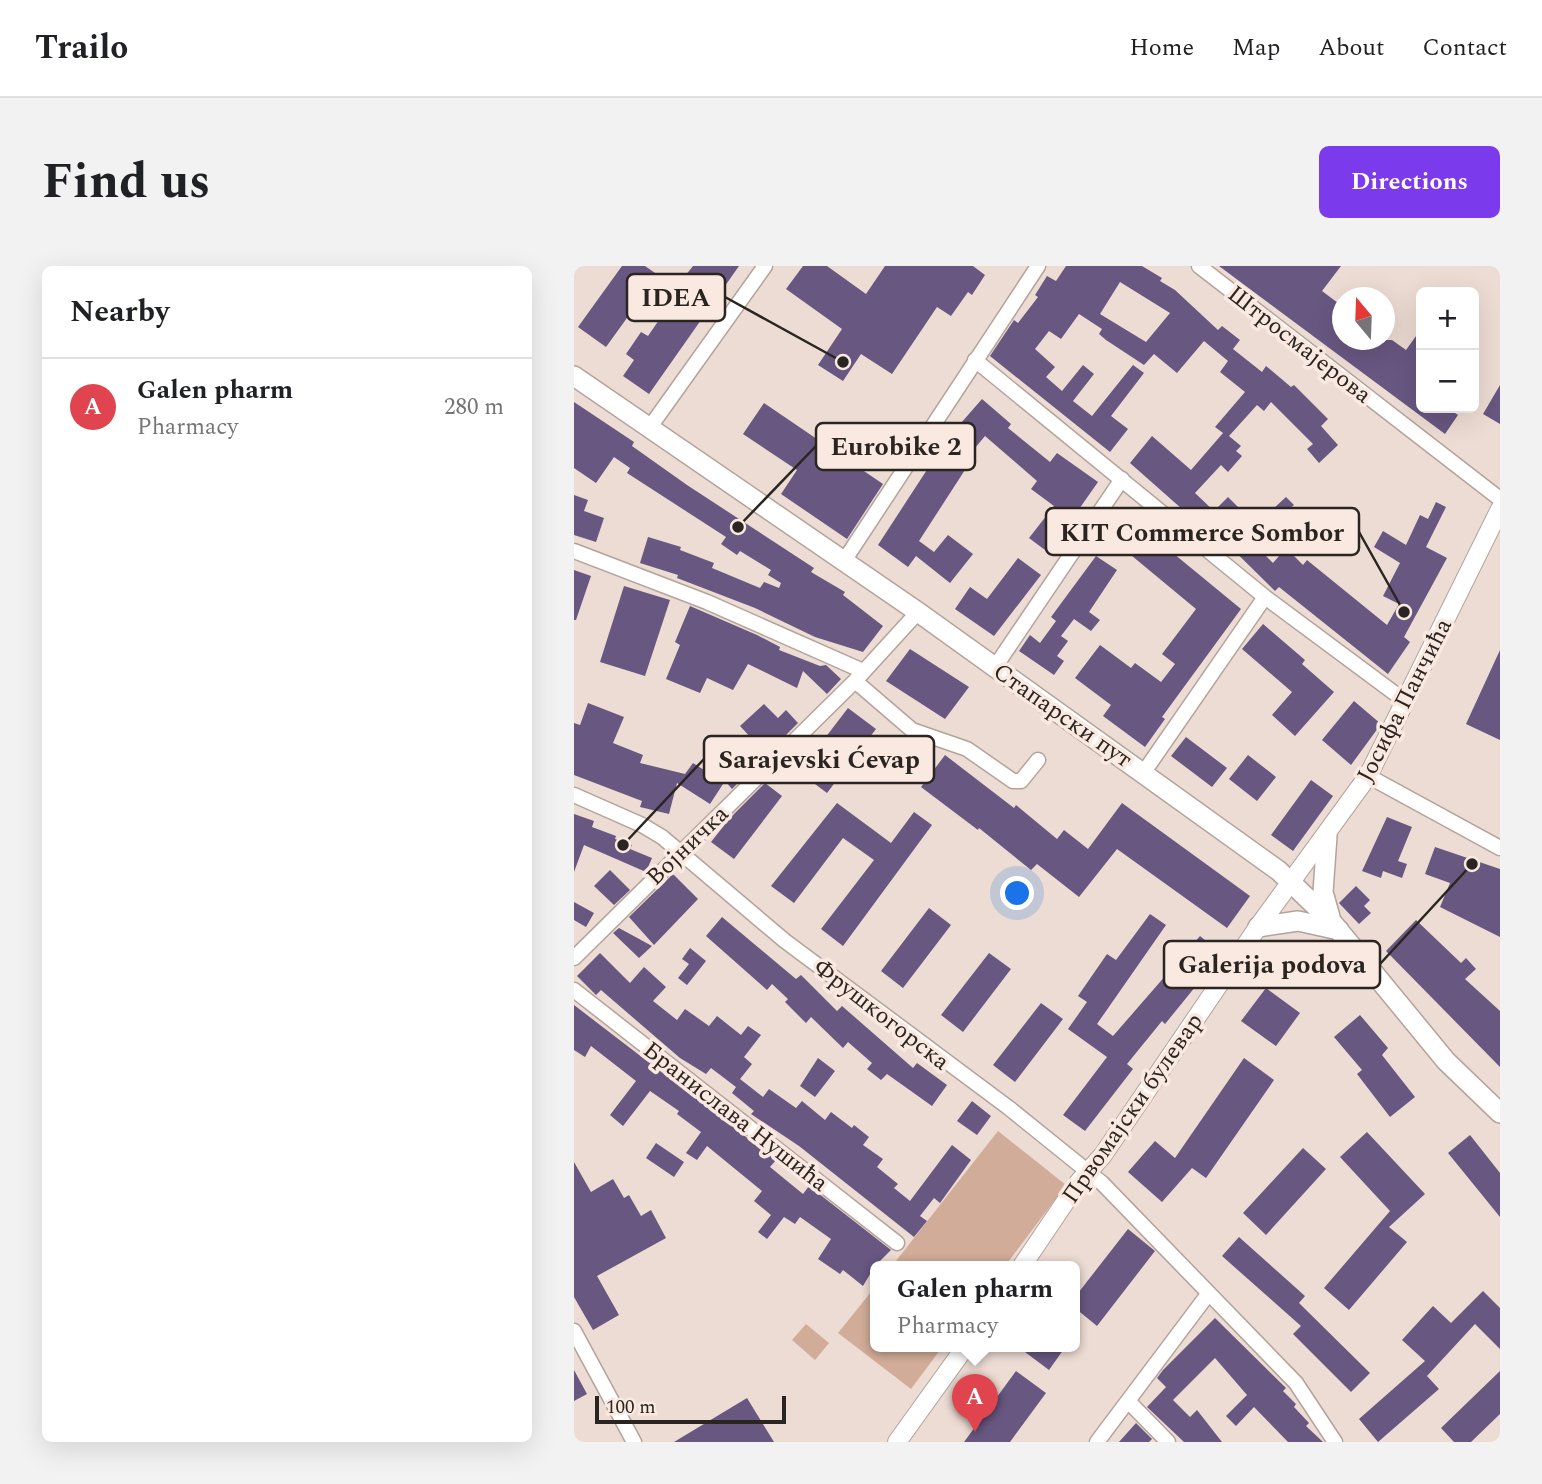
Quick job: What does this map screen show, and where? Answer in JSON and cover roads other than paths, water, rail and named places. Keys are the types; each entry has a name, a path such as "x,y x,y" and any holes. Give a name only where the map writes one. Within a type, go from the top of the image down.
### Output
{"main road":[{"name":"Стапарски пут","path":"574,376 918,612 1144,772 1292,882 1335,925 1446,1060 1500,1113"},
{"path":"1258,927 1298,922 1335,925 1323,892 1327,836"}],"street":[{"path":"650,427 765,266"},
{"path":"844,562 1038,266"},
{"name":"Штросмајерова","path":"1199,266 1500,499"},
{"path":"975,360 1265,597 1405,701"},
{"path":"995,667 1122,479"},
{"name":"Јосифа Панчића","path":"1292,882 1368,776 1500,509"},
{"path":"574,551 707,601 859,676 912,730 967,749 1013,781 1021,781 1038,760"},
{"path":"1144,772 1265,597"},
{"name":"Војничка","path":"574,958 859,676 918,612"},
{"path":"1368,776 1500,848"},
{"name":"Фрушкогорска","path":"574,795 642,825 680,851 785,941 1009,1108 1102,1183 1296,1383 1335,1442"},
{"name":"Првомајски булевар","path":"1025,1261 1087,1172 1103,1155 1258,927 1292,882"},
{"name":"Бранислава Нушића","path":"574,990 897,1243"},
{"path":"1097,1442 1209,1293"},
{"path":"574,1331 634,1442"},
{"path":"897,1442 962,1352"},
{"path":"1129,1402 1168,1442"}],"place":[{"name":"IDEA","path":"843,362"},
{"name":"Eurobike 2","path":"738,527"},
{"name":"KIT Commerce Sombor","path":"1404,612"},
{"name":"Sarajevski Ćevap","path":"623,845"},
{"name":"Galerija podova","path":"1472,864"},
{"name":"Galen pharm","path":"975,1432"}]}
